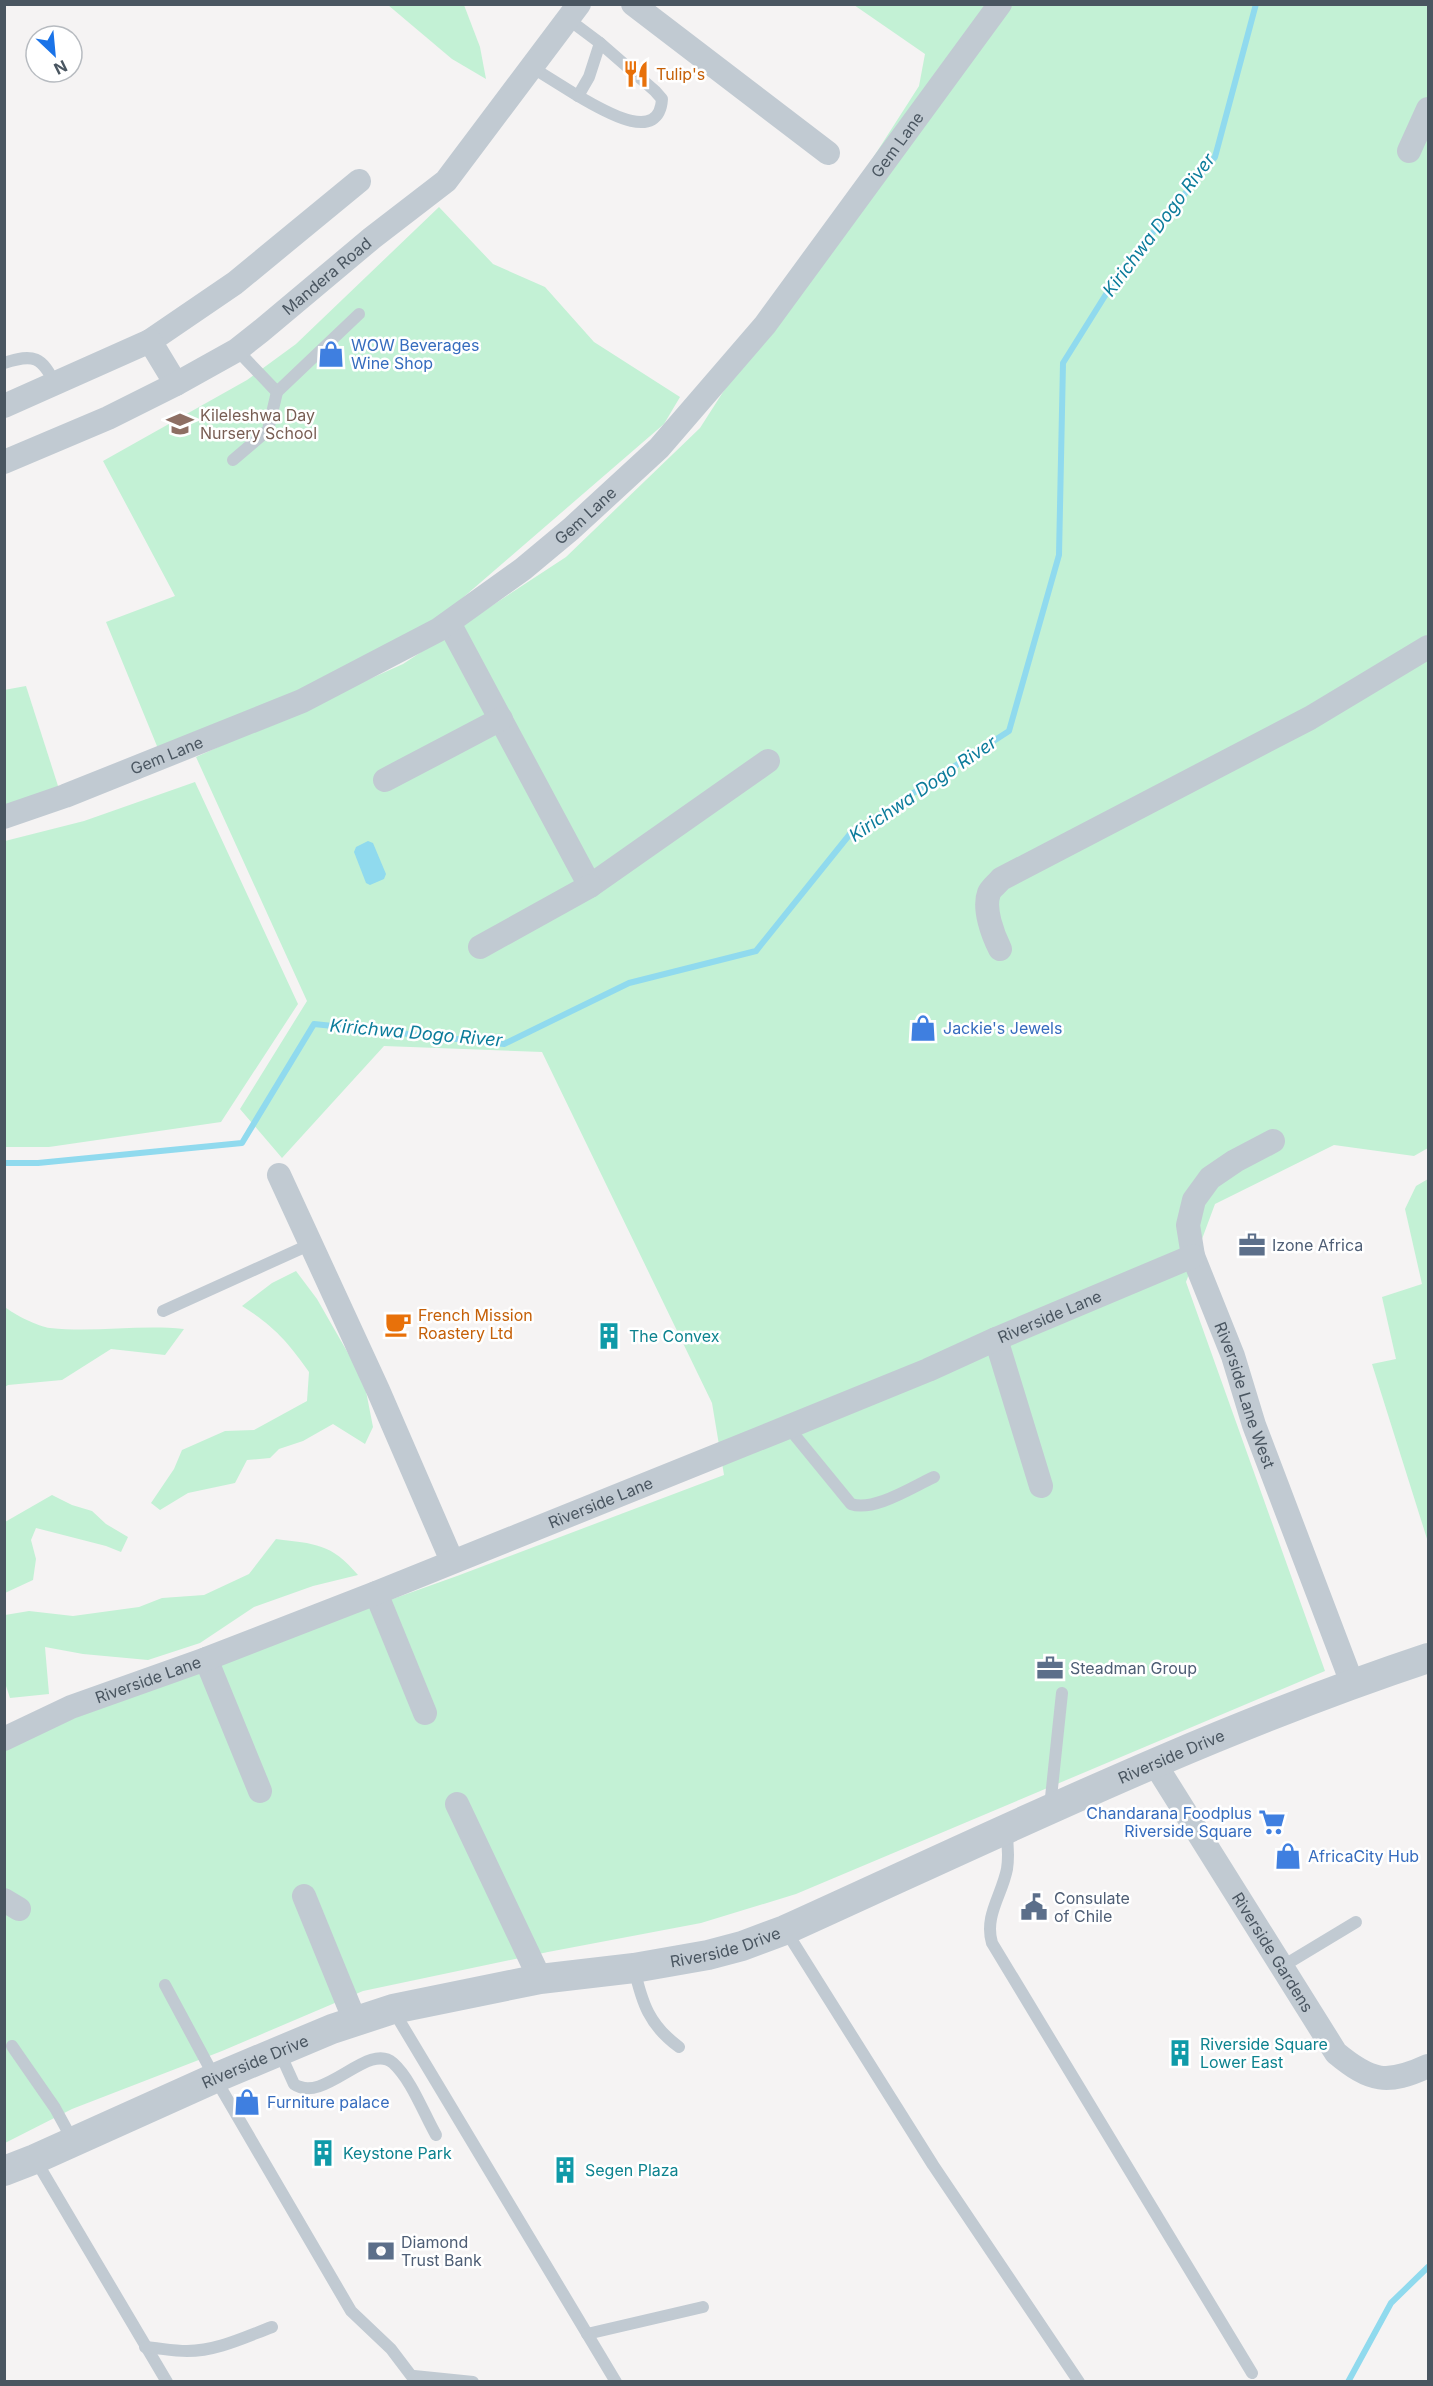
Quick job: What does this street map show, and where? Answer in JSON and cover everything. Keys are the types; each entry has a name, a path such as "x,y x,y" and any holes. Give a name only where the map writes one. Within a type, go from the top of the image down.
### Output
{"street":[{"name":"Gem Lane","path":"4,817 76,791 302,701 449,623 513,576 571,529 659,448 765,325 999,4"},
{"path":"639,6 828,153"},
{"name":"Mandera Road","path":"4,462 108,418 237,350 372,238 446,181 574,12"},
{"path":"1409,152 1428,109"},
{"path":"4,406 150,341 235,283 359,181"},
{"path":"150,341 176,384"},
{"path":"449,623 590,886"},
{"path":"1000,949 993,935 989,915 989,893 1001,879 1030,862 1123,818 1310,718 1428,647"},
{"path":"385,780 501,719"},
{"path":"480,947 590,886 768,761"},
{"name":"Riverside Lane West","path":"1274,1140 1235,1161 1210,1178 1194,1200 1188,1225 1193,1256 1233,1356 1254,1425 1352,1683"},
{"path":"279,1175 452,1561"},
{"name":"Riverside Lane","path":"5,1737 71,1707 206,1659 376,1593 788,1427 928,1370 1193,1256"},
{"path":"996,1339 1041,1486"},
{"path":"376,1593 425,1713"},
{"name":"Riverside Drive","path":"4,2171 74,2142 214,2078 393,2008 540,1980 634,1968 708,1955 742,1946 785,1930 1155,1764 1352,1683 1428,1658"},
{"path":"206,1659 260,1791"},
{"name":"Riverside Gardens","path":"1155,1764 1336,2053 1369,2076 1404,2077 1428,2066"},
{"path":"457,1804 540,1980"},
{"path":"303,1896 355,2021"}],"lane":[{"path":"533,68 578,96 626,121 637,123 656,116 661,108 662,99 600,43 574,12"},
{"path":"578,96 589,77 600,43"},
{"path":"233,460 268,430 277,392 359,314"},
{"path":"237,350 277,392"},
{"path":"4,363 28,357 40,360 55,384"},
{"path":"163,1311 310,1244"},
{"path":"788,1427 851,1504 861,1508 883,1501 934,1477"},
{"path":"1049,1811 1062,1693"},
{"path":"1006,1831 1008,1857 990,1923 989,1932 992,1943 1252,2373"},
{"path":"1283,1966 1356,1922"},
{"path":"785,1930 933,2165 1078,2382"},
{"path":"634,1968 641,2001 650,2017 665,2036 679,2047"},
{"path":"165,1985 214,2078 351,2311 415,2379 473,2382"},
{"path":"393,2008 616,2382"},
{"path":"12,2046 49,2099 74,2142"},
{"path":"279,2051 294,2084 307,2090 323,2085 368,2061 380,2059 391,2061 402,2074 436,2135"},
{"path":"35,2159 167,2382"},
{"path":"587,2334 703,2307"},
{"path":"145,2347 187,2351 204,2349 230,2343 272,2327"}],"green space":[{"path":"388,5 464,5 480,47 486,79 452,59"},
{"path":"854,5 1428,5 1428,1148 1414,1156 1334,1145 1215,1204 1186,1282 1325,1671 796,1894 701,1923 363,1991 222,2051 72,2109 5,2143 4,1752 12,1743 197,1669 457,1576 724,1475 712,1403 542,1052 384,1046 282,1158 240,1109 307,1001 196,757 403,664 566,557 700,428 919,86 925,54"},
{"path":"439,207 493,264 545,287 594,342 680,397 664,424 444,614 305,691 159,751 106,622 175,596 103,461 247,380 296,344"},
{"path":"26,686 59,789 4,807 4,690"},
{"path":"195,782 298,1004 221,1122 49,1147 5,1147 5,841 84,821"},
{"path":"1428,1179 1428,1542 1372,1364 1396,1359 1382,1297 1422,1284 1405,1209 1416,1186"},
{"path":"296,1271 317,1299 364,1381 373,1427 365,1444 333,1424 303,1441 279,1449 270,1458 247,1460 235,1483 188,1493 160,1510 151,1503 174,1469 182,1450 225,1431 254,1430 307,1401 309,1372 280,1335 242,1306 272,1283"},
{"path":"5,1307 26,1320 50,1328 184,1329 165,1355 111,1349 62,1380 5,1387"},
{"path":"52,1495 72,1505 92,1511 106,1524 128,1537 121,1552 36,1528 31,1540 36,1559 33,1580 5,1593 5,1522"},
{"path":"276,1539 322,1547 348,1564 358,1575 313,1586 254,1607 200,1643 148,1660 83,1654 45,1647 49,1694 10,1698 5,1683 5,1615 29,1611 73,1616 139,1607 162,1598 204,1595 249,1574"}],"water":[{"path":"368,841 373,843 386,874 384,879 370,885 366,883 354,852 356,847"}],"waterway":[{"name":"Kirichwa Dogo River","path":"4,1163 38,1163 242,1143 314,1024 504,1044 629,983 756,951 850,834 1009,731 1059,555 1063,363 1118,275 1215,157 1256,4"},
{"path":"1348,2382 1391,2303 1428,2267"}],"place":[{"name":"Tulip's","path":"636,74"},
{"name":"WOW Beverages Wine Shop","path":"331,354"},
{"name":"Kileleshwa Day Nursery School","path":"180,424"},
{"name":"Jackie's Jewels","path":"923,1028"},
{"name":"Izone Africa","path":"1252,1245"},
{"name":"French Mission Roastery Ltd","path":"398,1324"},
{"name":"The Convex","path":"609,1336"},
{"name":"Steadman Group","path":"1050,1668"},
{"name":"Chandarana Foodplus Riverside Square","path":"1272,1822"},
{"name":"AfricaCity Hub","path":"1288,1856"},
{"name":"Consulate of Chile","path":"1034,1907"},
{"name":"Riverside Square Lower East","path":"1180,2053"},
{"name":"Furniture palace","path":"247,2102"},
{"name":"Keystone Park","path":"323,2153"},
{"name":"Segen Plaza","path":"565,2170"},
{"name":"Diamond Trust Bank","path":"381,2251"}]}
